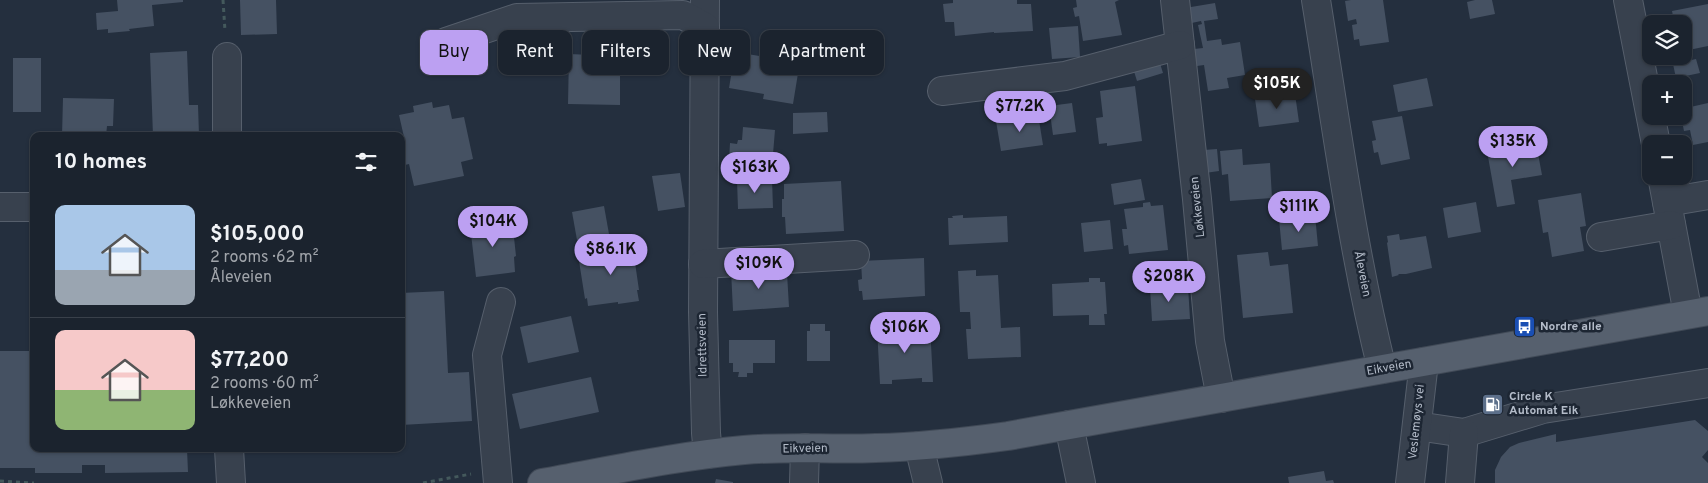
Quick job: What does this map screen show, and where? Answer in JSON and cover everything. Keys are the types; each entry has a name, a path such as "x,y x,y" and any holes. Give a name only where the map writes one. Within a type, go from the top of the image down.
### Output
{"main road":[{"name":"Eikveien","path":"559,481 708,454 746,450 875,448 957,443 1069,425 1698,313"}],"street":[{"name":"Idrettsveien","path":"705,0 703,264 705,424 708,454"},
{"name":"Løkkeveien","path":"1175,0 1197,199 1210,342 1221,398"},
{"name":"Åleveien","path":"1316,0 1345,184 1374,339 1382,369"},
{"path":"1628,0 1654,135"},
{"path":"482,30 517,18 683,15 705,27"},
{"path":"942,91 1065,76 1180,45"},
{"path":"227,57 227,132"},
{"path":"1601,237 1667,201 1708,195"},
{"path":"1667,201 1698,313"},
{"path":"0,207 30,207"},
{"path":"703,264 855,255"},
{"path":"497,476 487,355 501,302"},
{"name":"Veslemøys vei","path":"1410,483 1424,362"},
{"path":"1417,426 1464,433 1543,409 1708,383"},
{"path":"1069,425 1081,483"},
{"path":"1460,483 1464,433"},
{"path":"919,446 928,483"},
{"path":"804,483 805,448"},
{"path":"229,452 231,483"}],"path":[{"path":"423,483 497,476"},
{"path":"0,481 34,483"}],"building":[{"path":"117,0 183,0 183,2 152,5 154,26 108,33 108,29 97,30 96,13 118,11"},
{"path":"240,0 276,0 277,34 241,35"},
{"path":"953,0 1017,0 1017,4 1031,4 1033,31 955,36 954,22 945,22 943,4 953,3"},
{"path":"1076,0 1119,0 1115,2 1122,35 1083,41 1079,16 1075,17 1073,8 1077,7"},
{"path":"1383,0 1389,42 1360,46 1359,39 1354,40 1352,25 1357,24 1356,19 1348,21 1345,1"},
{"path":"1492,0 1495,14 1470,19 1467,2"},
{"path":"1215,3 1218,19 1204,21 1207,41 1221,39 1222,45 1240,42 1245,75 1227,78 1229,88 1208,91 1204,65 1197,66 1194,49 1203,48 1198,25 1202,24 1201,21 1187,24 1185,8"},
{"path":"1708,4 1708,46 1692,49 1692,15 1673,15 1672,11"},
{"path":"520,25 557,25 557,30 520,30"},
{"path":"1078,26 1080,57 1052,59 1049,28"},
{"path":"187,51 189,105 198,105 199,132 153,132 150,53"},
{"path":"572,54 582,55 582,75 620,75 620,105 568,104 569,75 572,75"},
{"path":"750,54 760,56 760,75 798,75 793,104 763,99 764,94 729,88 731,75 750,75"},
{"path":"1158,57 1163,73 1137,81 1132,65"},
{"path":"13,58 41,58 41,112 13,112"},
{"path":"1696,59 1700,73 1675,75 1673,65 1692,65 1692,60"},
{"path":"1427,78 1433,106 1398,112 1393,85"},
{"path":"1135,86 1142,141 1107,146 1107,143 1099,144 1096,118 1103,117 1100,91"},
{"path":"1295,94 1299,122 1259,127 1255,99 1260,99 1260,96 1270,95 1270,97"},
{"path":"63,98 114,99 113,126 107,126 106,132 62,132"},
{"path":"432,102 433,108 449,105 452,119 464,117 473,159 461,162 464,176 414,186 409,164 405,165 405,132 403,132 399,115 414,112 413,106"},
{"path":"1072,103 1076,132 1053,135 1049,106"},
{"path":"1708,103 1708,142 1693,145 1690,130 1684,131 1683,125 1692,125 1692,107"},
{"path":"827,112 828,132 793,134 793,113"},
{"path":"1038,114 1043,145 1001,151 996,121"},
{"path":"1402,116 1410,159 1381,165 1378,152 1374,153 1372,141 1376,140 1372,121"},
{"path":"743,127 775,130 772,166 736,163 736,160 729,160 730,143 737,144 738,140 742,140"},
{"path":"1534,138 1542,175 1511,180 1515,204 1497,207 1487,151 1507,148 1506,142"},
{"path":"1217,149 1219,171 1205,173 1204,150"},
{"path":"1242,149 1243,165 1270,163 1272,198 1230,201 1228,174 1222,175 1220,151"},
{"path":"680,173 685,207 658,211 652,176"},
{"path":"772,179 773,208 738,209 737,180"},
{"path":"1141,179 1145,200 1114,205 1111,184"},
{"path":"841,181 844,231 786,234 785,217 782,217 784,184"},
{"path":"1581,193 1586,226 1580,227 1584,251 1552,257 1548,232 1543,233 1538,200"},
{"path":"1150,202 1151,206 1163,205 1168,250 1129,254 1128,245 1124,246 1122,229 1127,229 1124,209 1143,207 1143,203"},
{"path":"1476,202 1481,232 1448,238 1443,208"},
{"path":"604,206 609,234 577,240 572,212"},
{"path":"963,215 963,218 1007,216 1008,242 949,245 948,218"},
{"path":"1315,215 1318,246 1282,250 1279,219"},
{"path":"510,220 511,228 513,228 516,256 514,257 515,272 476,277 470,225"},
{"path":"1110,220 1113,249 1084,252 1081,223"},
{"path":"1399,234 1400,240 1426,236 1432,268 1398,274 1392,277 1387,236"},
{"path":"632,242 639,301 588,306 587,298 585,299 579,261 592,259 591,251"},
{"path":"1268,252 1270,266 1288,264 1293,313 1243,318 1237,255"},
{"path":"924,258 925,296 863,300 862,291 859,291 858,280 862,279 861,261"},
{"path":"759,268 759,274 787,273 789,307 733,311 731,270"},
{"path":"976,270 976,276 998,275 1001,328 1020,327 1021,357 968,359 966,329 971,329 970,312 960,312 958,271"},
{"path":"1089,278 1100,278 1100,282 1105,282 1107,314 1104,314 1105,325 1089,325 1089,315 1053,316 1052,284 1089,282"},
{"path":"1152,283 1164,283 1164,287 1188,286 1190,319 1152,321 1150,288 1152,288"},
{"path":"444,291 448,373 469,372 472,421 405,425 405,293"},
{"path":"571,316 579,352 528,363 520,327"},
{"path":"810,324 825,324 825,331 830,331 830,361 807,361 807,331 810,331"},
{"path":"930,325 933,382 922,382 922,378 892,380 892,384 880,384 877,328"},
{"path":"729,340 775,340 775,363 753,363 753,373 747,373 747,377 738,377 739,372 733,372 733,363 729,363"},
{"path":"0,351 30,351 30,452 187,452 188,472 105,473 105,465 82,465 82,473 35,473 35,468 0,468"},
{"path":"591,377 599,412 520,429 512,394"},
{"path":"1695,420 1708,431 1708,450 1702,457 1708,463 1708,483 1495,483 1495,470 1501,457 1510,447 1519,443 1556,434 1556,442"},
{"path":"1324,471 1326,481 1333,480 1334,483 1289,483 1288,477"},
{"path":"716,479 733,482 733,483 715,483"}],"place":[{"name":"Nordre alle","path":"1524,327"},
{"name":"Circle K Automat Eik","path":"1493,404"}]}
